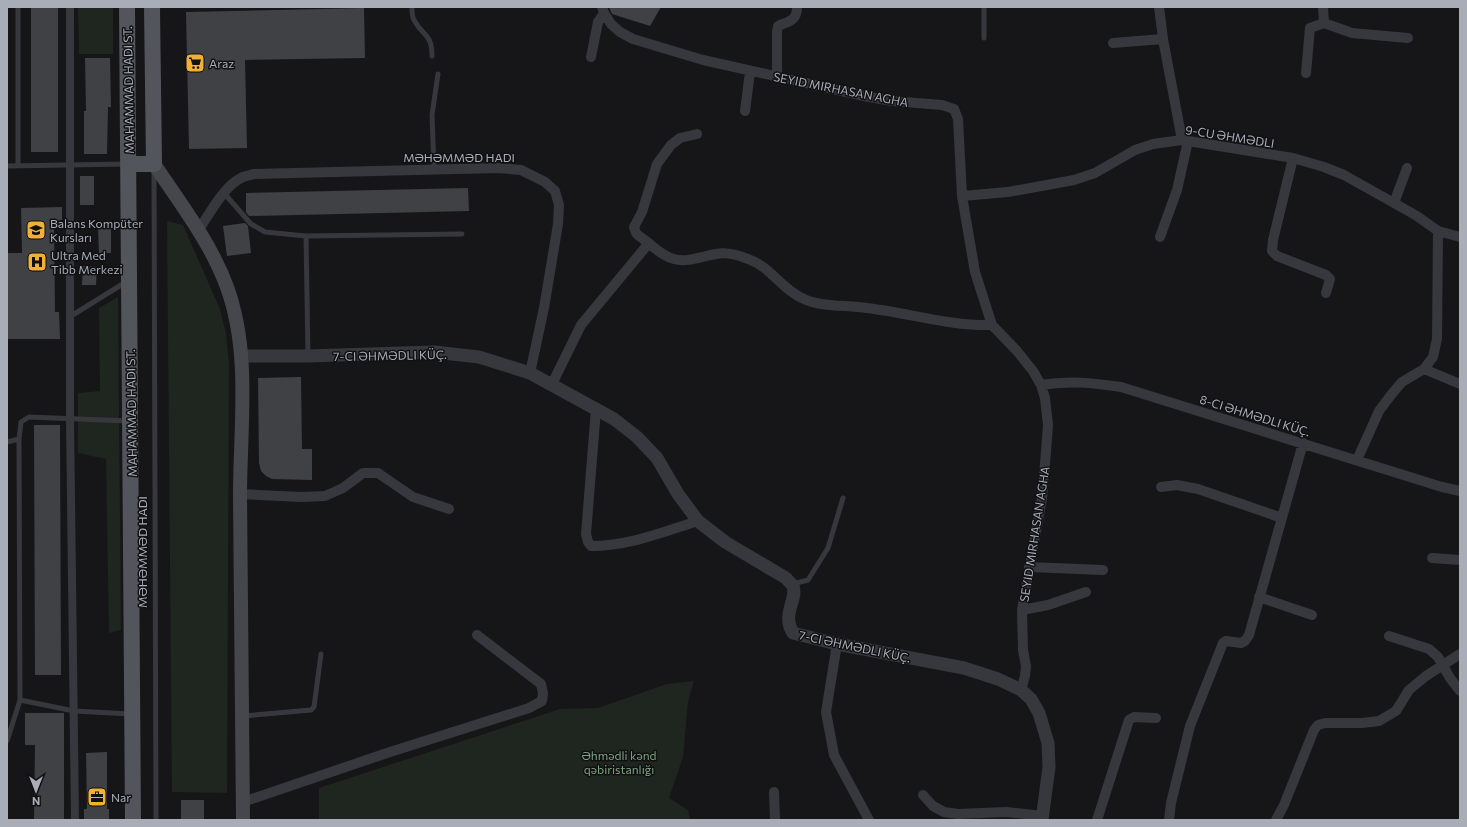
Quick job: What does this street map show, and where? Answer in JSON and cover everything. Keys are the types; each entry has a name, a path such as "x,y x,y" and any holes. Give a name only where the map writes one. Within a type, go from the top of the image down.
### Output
{"main road":[{"name":"MAHAMMAD HADI ST.","path":"127,7 134,820"},
{"name":"MAHAMMAD HADI ST.","path":"152,7 154,164"},
{"path":"129,164 154,164 198,231 214,259 227,287 236,319 242,356 240,494 243,820"}],"street":[{"path":"70,7 70,418 75,820"},
{"path":"777,78 778,26 793,20 797,14 797,7"},
{"path":"1159,7 1163,39 1185,141 1176,190 1160,237"},
{"path":"1323,7 1324,23"},
{"path":"591,57 598,22 603,10"},
{"name":"SEYID MIRHASAN AGHA","path":"603,10 611,24 620,32 633,39 703,60 777,78 892,101 942,105 954,109 958,119 962,196 975,272 992,325 1018,351 1033,371 1041,385 1045,398 1048,425 1042,498 1022,610 1023,650 1026,666 1021,690"},
{"path":"1306,73 1310,28 1324,23 1352,33 1408,38"},
{"path":"1113,43 1163,39"},
{"path":"745,111 750,72"},
{"path":"697,134 680,138 671,145 656,164 642,212 634,228 636,233 668,257 675,260 687,260 717,254 729,254 749,259 760,264 786,288 804,300 826,304 868,308 929,320 974,326 992,325"},
{"name":"9-CU ƏHMƏDLI","path":"962,196 1008,192 1074,180 1095,173 1135,150 1153,144 1185,141 1293,158 1324,167 1344,175 1417,216 1438,232 1460,237"},
{"path":"1293,158 1273,240 1272,251 1277,256 1326,275 1330,279 1326,293"},
{"name":"MƏHƏMMƏD HADI","path":"198,231 224,193 232,184 253,174 498,168 521,170 545,182 555,190 559,205 558,224 544,308 530,373"},
{"path":"1394,203 1407,168"},
{"path":"1357,460 1379,410 1402,382 1424,369 1433,357 1437,338 1438,232"},
{"path":"552,384 581,325 649,243"},
{"name":"7-CI ƏHMƏDLI KÜÇ.","path":"242,356 308,356 434,352 479,357 530,373 614,419 637,437 658,458 678,494 698,521 725,542 786,578 792,585 793,591 788,620 789,628 793,633 837,644 964,668 998,679 1021,690"},
{"path":"1424,369 1460,384"},
{"name":"8-CI ƏHMƏDLI KÜÇ.","path":"1041,385 1057,382 1087,382 1122,387 1242,426 1303,443 1442,487 1460,491"},
{"path":"596,409 586,534 588,542 592,546 610,546 637,541 698,521"},
{"path":"1169,820 1171,803 1190,726 1223,643 1226,641 1245,641 1248,635 1303,443"},
{"path":"240,494 301,497 325,496 344,488 363,473 378,473 413,497 449,509"},
{"path":"1161,487 1176,485 1198,490 1282,518"},
{"path":"1432,558 1460,560"},
{"path":"1029,567 1103,570"},
{"path":"1022,610 1048,605 1086,592"},
{"path":"1259,597 1312,615"},
{"path":"243,802 387,753 529,708 542,701 543,693 541,684 477,635"},
{"path":"1389,636 1429,649 1438,657 1444,665 1450,678 1460,690"},
{"path":"837,644 826,712 834,755 869,820"},
{"path":"1276,820 1284,805 1314,730 1318,725 1325,723 1362,723 1379,721 1396,710 1409,690 1426,676 1460,654"},
{"path":"923,795 933,806 944,812 958,814 1006,812 1043,818 1049,767 1048,743 1039,713 1031,699 1021,690"},
{"path":"1097,820 1129,720 1134,717 1156,718"},
{"path":"774,792 774,820"}],"lane":[{"path":"18,7 18,165"},
{"path":"412,7 413,19 430,40 432,46 432,56"},
{"path":"984,7 984,38"},
{"path":"434,169 432,115 438,74"},
{"path":"7,166 129,164"},
{"name":"MƏHƏMMƏD HADI","path":"154,164 156,820"},
{"path":"224,193 251,224 265,232 306,236 462,234"},
{"path":"306,236 308,356"},
{"path":"71,316 129,280"},
{"path":"7,741 20,700 19,439 21,422 29,417 131,421"},
{"path":"7,442 19,439"},
{"path":"792,585 808,580 828,548 844,498"},
{"path":"242,717 311,710 314,706 321,654"},
{"path":"20,700 74,710 134,714"}],"green space":[{"path":"78,7 113,7 113,54 79,54"},
{"path":"167,221 183,225 220,309 226,334 229,364 227,793 172,792"},
{"path":"118,297 121,630 109,633 106,459 78,453 78,393 100,391 99,308"},
{"name":"Əhmədli kənd qəbiristanlığı","path":"694,681 688,701 683,757 669,798 688,810 690,820 319,820 319,788 560,709 598,708 667,684"}],"building":[{"path":"31,7 58,7 58,152 31,152"},
{"path":"609,7 661,7 650,26 612,14"},
{"path":"364,8 365,58 245,60 247,148 189,149 186,12"},
{"path":"85,58 110,58 111,107 108,107 107,154 84,154 84,111 86,111"},
{"path":"80,176 94,176 94,205 80,205"},
{"path":"468,188 469,211 249,216 246,212 246,193"},
{"path":"62,207 62,220 54,221 55,312 59,312 60,339 7,339 7,253 22,253 21,208"},
{"path":"245,223 248,226 251,253 227,256 223,226"},
{"path":"98,226 111,226 111,253 99,253"},
{"path":"83,266 97,267 96,285 82,285"},
{"path":"301,377 302,449 312,449 312,480 272,479 261,471 259,463 258,378"},
{"path":"34,425 60,425 61,675 35,675"},
{"path":"25,713 64,713 64,820 34,820 35,745 25,745"},
{"path":"107,752 107,809 109,809 109,820 84,820 84,809 87,809 86,753"},
{"path":"181,800 204,800 204,820 181,820"}],"place":[{"name":"Araz","path":"195,63"},
{"name":"Balans Kompüter Kursları","path":"36,230"},
{"name":"Ultra Med Tibb Merkezi","path":"37,262"},
{"name":"Nar","path":"97,797"}]}
